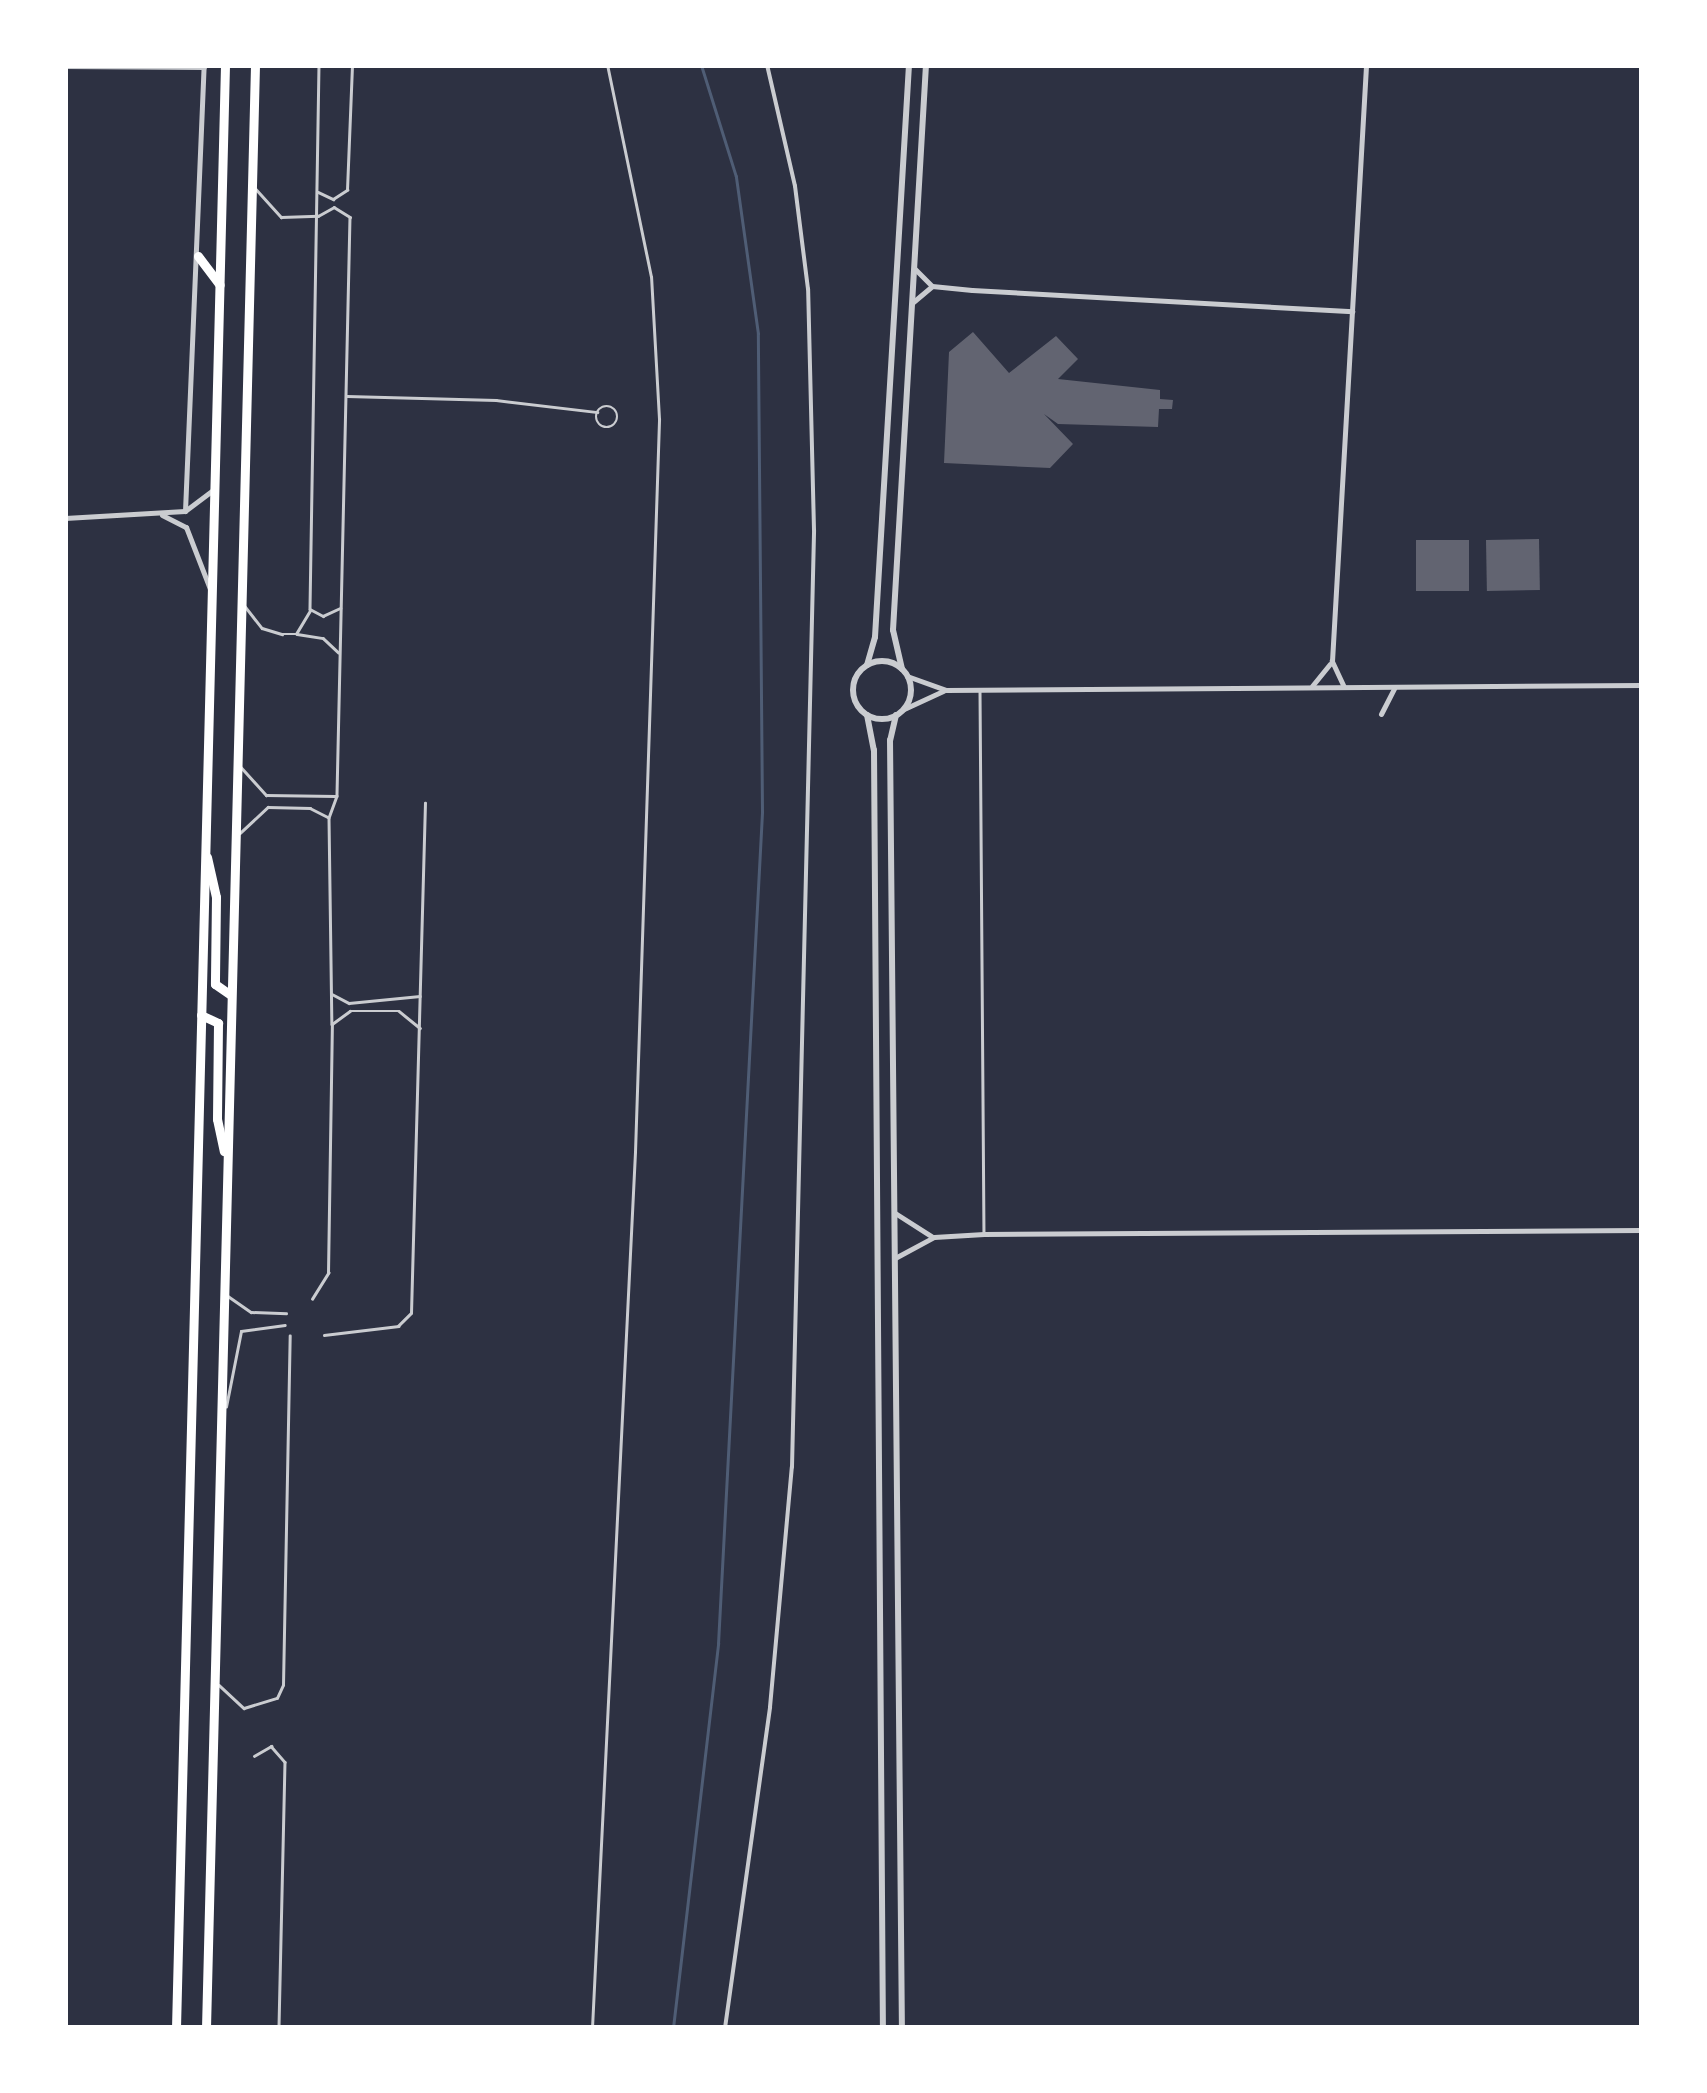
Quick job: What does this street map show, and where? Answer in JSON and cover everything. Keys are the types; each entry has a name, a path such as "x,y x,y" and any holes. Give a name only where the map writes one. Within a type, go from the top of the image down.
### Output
{"main road":[{"path":"176,2028 225,65"},
{"path":"206,2028 255,65"},
{"path":"198,256 220,284"},
{"path":"204,850 216,898 215,984 232,995"},
{"path":"201,1014 218,1022 218,1129 227,1158"}],"street":[{"path":"725,2028 770,1706 792,1467 814,530 808,289 796,186 767,65"},
{"path":"885,2028 874,743 867,715 852,686 867,665 876,637 909,65"},
{"path":"904,709 911,693 893,630 926,65"},
{"path":"1344,687 1332,662 1366,65"},
{"path":"65,66 204,66 184,511"},
{"path":"914,268 932,286 1352,311"},
{"path":"912,303 932,286"},
{"path":"65,518 184,511 214,488"},
{"path":"159,514 186,527 212,598"},
{"path":"867,665 882,661 946,690"},
{"path":"1311,687 1332,662"},
{"path":"867,715 896,715 946,690 1642,685"},
{"path":"1381,714 1395,687"},
{"path":"896,715 890,740 902,2028"},
{"path":"894,1211 911,1228 934,1236 1642,1230"},
{"path":"895,1258 934,1236"}],"lane":[{"path":"296,634 310,609 319,65"},
{"path":"316,186 327,198 347,190 352,65"},
{"path":"592,2028 635,1152 660,419 651,277 606,65"},
{"path":"252,183 282,217 318,216 334,206 350,217 337,796 329,818 332,1024 328,1273 312,1299"},
{"path":"345,396 496,400 598,412 610,406 617,422 604,428 598,412"},
{"path":"242,600 262,628 324,638 339,653"},
{"path":"310,609 328,616 340,608"},
{"path":"980,689 984,1234"},
{"path":"238,761 266,795 337,796"},
{"path":"324,1335 398,1326 411,1314 424,803"},
{"path":"236,838 256,812 268,807 310,808 329,818"},
{"path":"331,993 350,1003 412,1002 421,996"},
{"path":"332,1024 350,1011 399,1011 421,1029"},
{"path":"224,1292 252,1312 286,1312"},
{"path":"219,1417 230,1396 236,1338 253,1325 285,1325"},
{"path":"216,1679 244,1708 277,1698 283,1685 290,1336"},
{"path":"254,1756 271,1746 286,1762 279,2028"}],"building":[{"path":"973,332 1009,373 1056,336 1078,359 1058,379 1160,390 1160,399 1173,400 1172,409 1159,409 1158,427 1058,424 1044,414 1073,444 1050,468 944,463 949,352"},
{"path":"1539,539 1540,590 1487,591 1486,540"},
{"path":"1416,540 1469,540 1469,591 1416,591"}],"waterway":[{"path":"673,2028 718,1644 762,812 758,334 736,177 701,65"}]}
